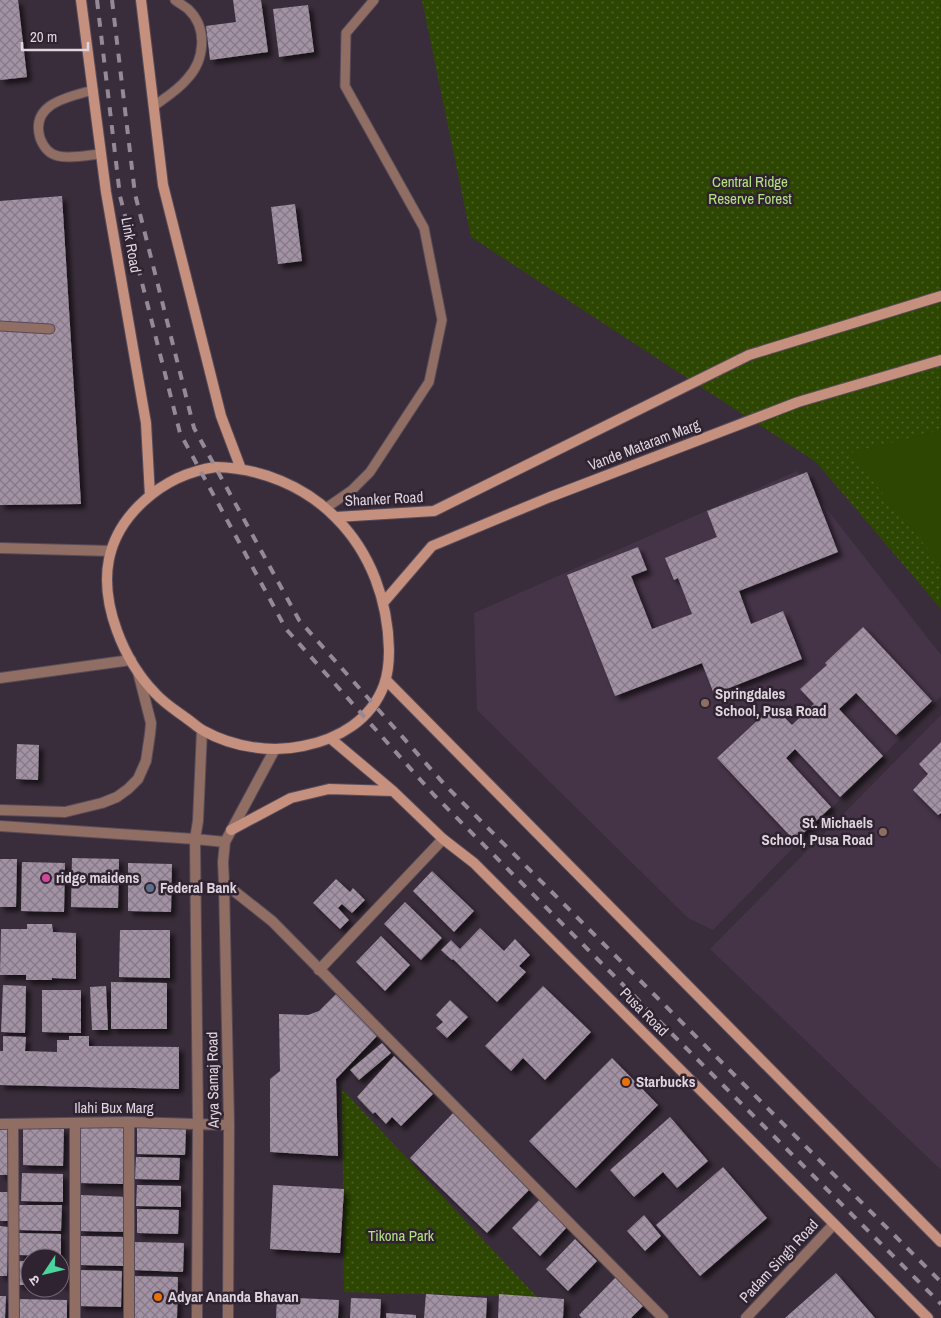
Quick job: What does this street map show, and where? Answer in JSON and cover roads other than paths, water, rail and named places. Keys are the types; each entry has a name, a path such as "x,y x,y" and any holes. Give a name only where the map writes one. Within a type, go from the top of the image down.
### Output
{"main road":[{"name":"Link Road","path":"80,0 106,192 146,423 150,496"},
{"path":"141,0 163,185 221,416 241,469"},
{"name":"Vande Mataram Marg","path":"434,511 749,355 941,296"},
{"name":"Vande Mataram Marg","path":"383,603 432,546 550,496 798,402 941,360"},
{"path":"216,467 241,469 267,476 304,492 336,517 362,551 374,576 383,603 388,641 388,667 386,680 377,700 367,714 350,728 330,738 303,746 276,749 236,743 202,730 165,703 130,660 116,626 110,602 107,576 111,551 115,540 133,511 170,481 192,472 216,467"},
{"name":"Shanker Road","path":"336,517 434,511"},
{"path":"386,680 941,1242"},
{"name":"Pusa Road","path":"330,738 393,791 443,839 474,863 928,1318"},
{"path":"231,830 291,798 329,789 393,791"}],"street":[{"path":"0,548 111,551"},
{"path":"0,678 130,660"},
{"path":"0,810 66,812 102,803 116,797 138,779 146,761 151,723 138,671"},
{"path":"197,1318 198,1124 195,839 198,820 202,730"},
{"path":"0,826 225,842 276,749"},
{"path":"320,970 443,839"},
{"name":"Arya Samaj Road","path":"225,842 223,862 229,1124 228,1318"},
{"path":"224,883 272,921 663,1318"},
{"path":"129,1122 129,1318"},
{"name":"Ilahi Bux Marg","path":"0,1124 129,1122 229,1124"},
{"path":"75,1123 75,1318"},
{"path":"13,1124 14,1318"},
{"name":"Padam Singh Road","path":"746,1318 834,1224"}],"lane":[{"path":"154,106 187,80 197,67 201,52 202,39 197,22 188,9 175,0"},
{"path":"326,508 352,490 370,472 430,382 442,320 424,228 345,86 346,33 374,0"},
{"path":"93,90 53,103 40,118 39,133 41,142 54,155 60,157 101,154"},
{"path":"0,326 50,329"}],"railway":[{"path":"97,0 120,196 180,433 286,629 434,795 941,1304"},
{"path":"112,0 135,194 194,428 299,620 445,785 941,1282"}],"place":[{"name":"Springdales School, Pusa Road","path":"705,703"},
{"name":"St. Michaels School, Pusa Road","path":"883,832"},
{"name":"ridge maidens","path":"46,878"},
{"name":"Federal Bank","path":"150,888"},
{"name":"Starbucks","path":"626,1082"},
{"name":"Adyar Ananda Bhavan","path":"158,1297"}],"park label":[{"name":"Central Ridge Reserve Forest","path":"750,190"},
{"name":"Tikona Park","path":"401,1236"}]}
